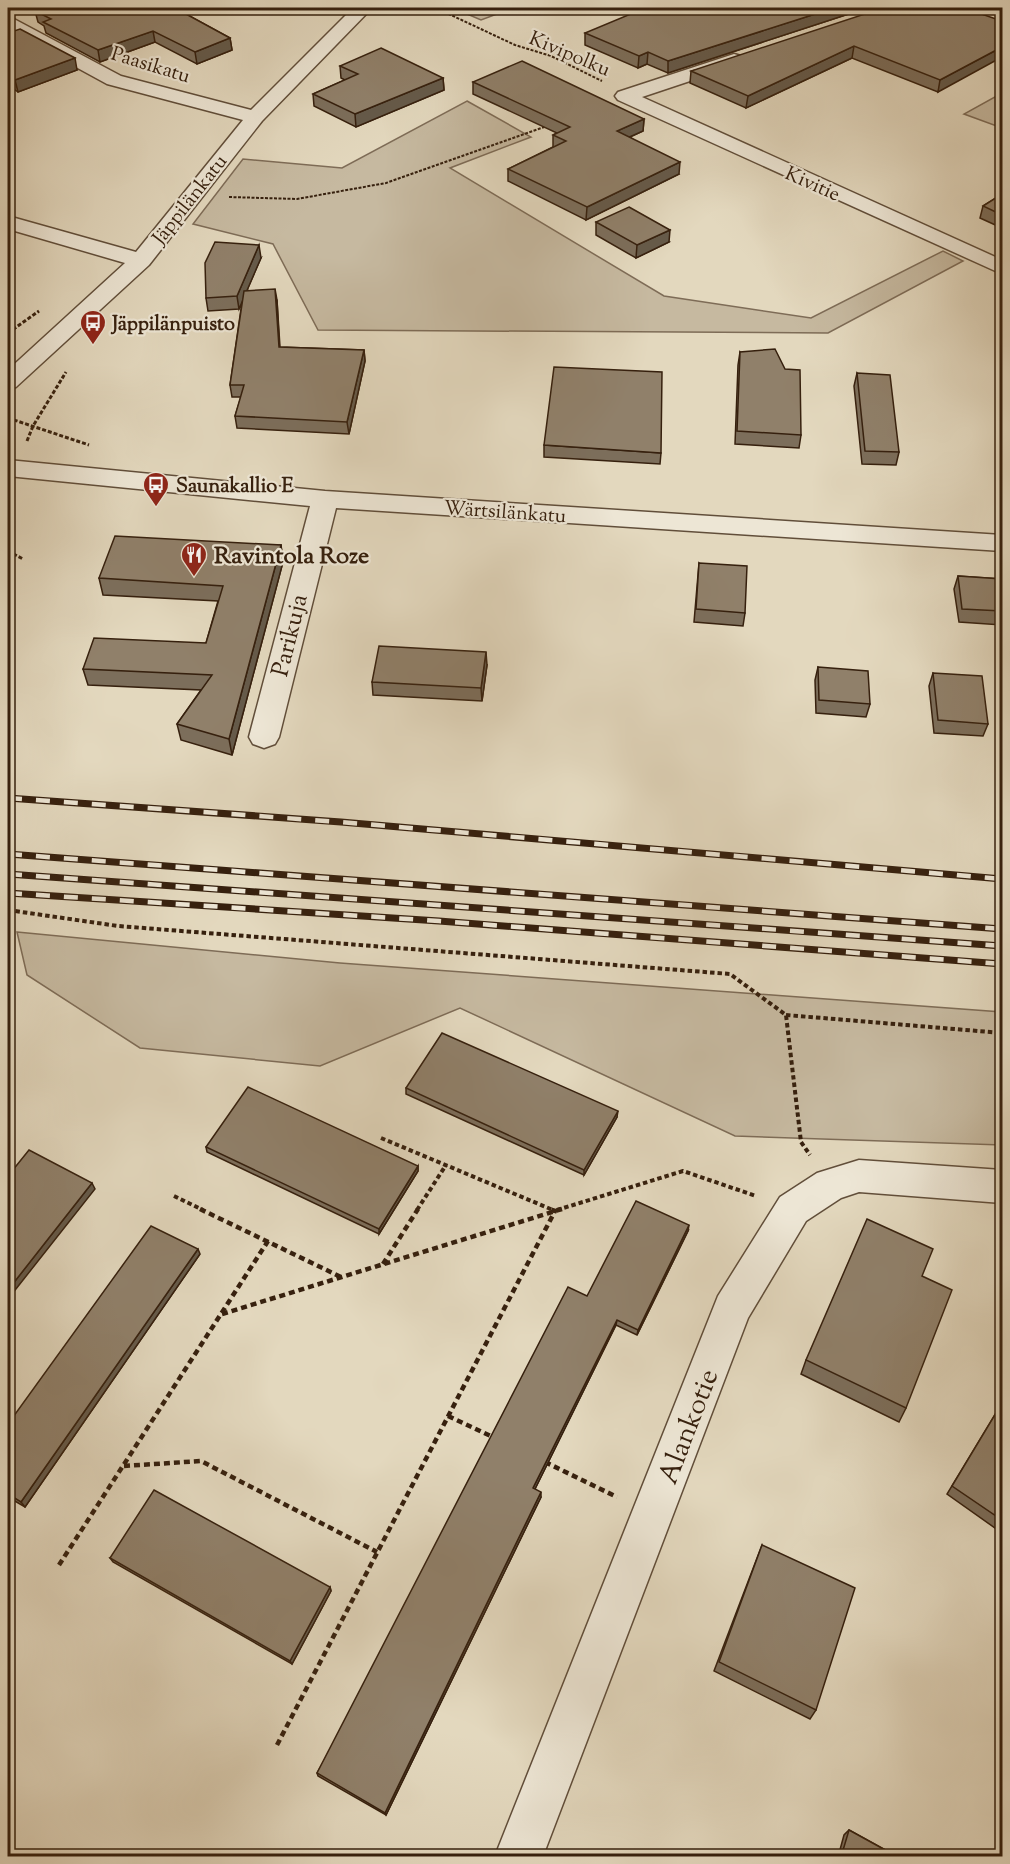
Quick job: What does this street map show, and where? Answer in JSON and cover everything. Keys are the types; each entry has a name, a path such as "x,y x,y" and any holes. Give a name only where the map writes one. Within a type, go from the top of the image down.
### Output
{"street":[{"name":"Jäppilänkatu","path":"8,382 141,260 255,117 363,8"},
{"name":"Paasikatu","path":"8,23 114,80 255,117"},
{"path":"625,96 747,55"},
{"name":"Kivitie","path":"625,96 1002,268"},
{"path":"8,222 109,253 141,260"},
{"name":"Wärtsilänkatu","path":"8,468 325,499 1002,543"},
{"name":"Parikuja","path":"264,737 325,499"},
{"name":"Alankotie","path":"519,1857 732,1309 793,1209 830,1185 859,1176 1002,1187"}],"path":[{"name":"Kivipolku","path":"436,8 516,45 551,56 623,91 625,96"},
{"path":"191,197 297,199 386,183 548,126"},
{"path":"8,551 23,559"},
{"path":"8,910 118,926 730,974 786,1015 1002,1033"},
{"path":"786,1015 801,1142 830,1185"},
{"path":"381,1138 555,1211"},
{"path":"383,1264 446,1165"},
{"path":"222,1314 683,1171 793,1209"},
{"path":"174,1196 342,1277"},
{"path":"277,1745 555,1211"},
{"path":"59,1565 268,1241"},
{"path":"448,1416 502,1442"},
{"path":"534,1457 653,1514"},
{"path":"124,1466 201,1461 377,1552"}],"shaded area":[{"path":"453,8 513,8 481,20"},
{"path":"1002,93 1002,128 964,114"},
{"path":"467,101 531,137 450,168 664,296 811,318 943,251 963,261 828,333 318,330 273,244 193,224 243,159 342,168"},
{"path":"17,932 340,963 1002,1012 1002,1145 735,1136 460,1008 320,1066 140,1048 27,975"}],"building":[{"path":"45,8 175,8 230,38 195,52 153,31 98,50 43,22 51,19 35,11"},
{"path":"645,8 834,8 668,61 648,52 639,56 585,33"},
{"path":"883,8 964,8 1002,21 1002,47 940,80 854,46 748,96 691,71"},
{"path":"20,29 75,58 15,80 8,75 8,33"},
{"path":"381,48 443,78 355,114 313,94 358,74 340,66"},
{"path":"522,61 644,119 617,131 680,162 587,207 508,169 566,141 553,135 570,127 473,82"},
{"path":"1002,194 1002,215 983,206"},
{"path":"629,207 670,230 637,245 596,222"},
{"path":"215,242 259,245 237,296 206,298 205,263"},
{"path":"275,289 279,347 364,350 347,422 235,416 244,385 230,385 244,291"},
{"path":"775,349 785,369 800,370 801,435 737,431 740,352"},
{"path":"554,367 662,372 661,453 544,445"},
{"path":"857,373 890,375 899,452 865,451"},
{"path":"115,536 281,545 229,739 177,724 212,675 83,669 94,638 206,643 223,586 99,578"},
{"path":"699,563 747,566 745,613 696,609"},
{"path":"958,576 1002,579 1002,611 962,609"},
{"path":"379,646 486,652 481,688 372,682"},
{"path":"818,667 868,671 870,704 819,700"},
{"path":"933,673 982,676 988,724 938,720"},
{"path":"442,1033 618,1111 584,1170 406,1088"},
{"path":"248,1087 418,1166 379,1229 206,1147"},
{"path":"29,1150 92,1183 8,1290 8,1176"},
{"path":"636,1201 689,1225 638,1330 617,1320 533,1488 541,1492 385,1813 317,1773 568,1287 587,1296"},
{"path":"867,1219 933,1249 922,1276 952,1290 906,1408 806,1360"},
{"path":"151,1226 198,1249 21,1502 8,1494 8,1424"},
{"path":"1002,1403 1002,1520 952,1486"},
{"path":"154,1490 330,1587 290,1661 110,1558"},
{"path":"762,1545 855,1588 816,1710 719,1662"},
{"path":"849,1830 898,1857 841,1857"}],"railway":[{"path":"8,798 341,822 1002,879"},
{"path":"8,854 1002,929"},
{"path":"8,874 1002,946"},
{"path":"8,893 439,921 1002,964"}],"place":[{"name":"Jäppilänpuisto","path":"93,346"},
{"name":"Saunakallio E","path":"156,508"},
{"name":"Ravintola Roze","path":"194,578"}]}
